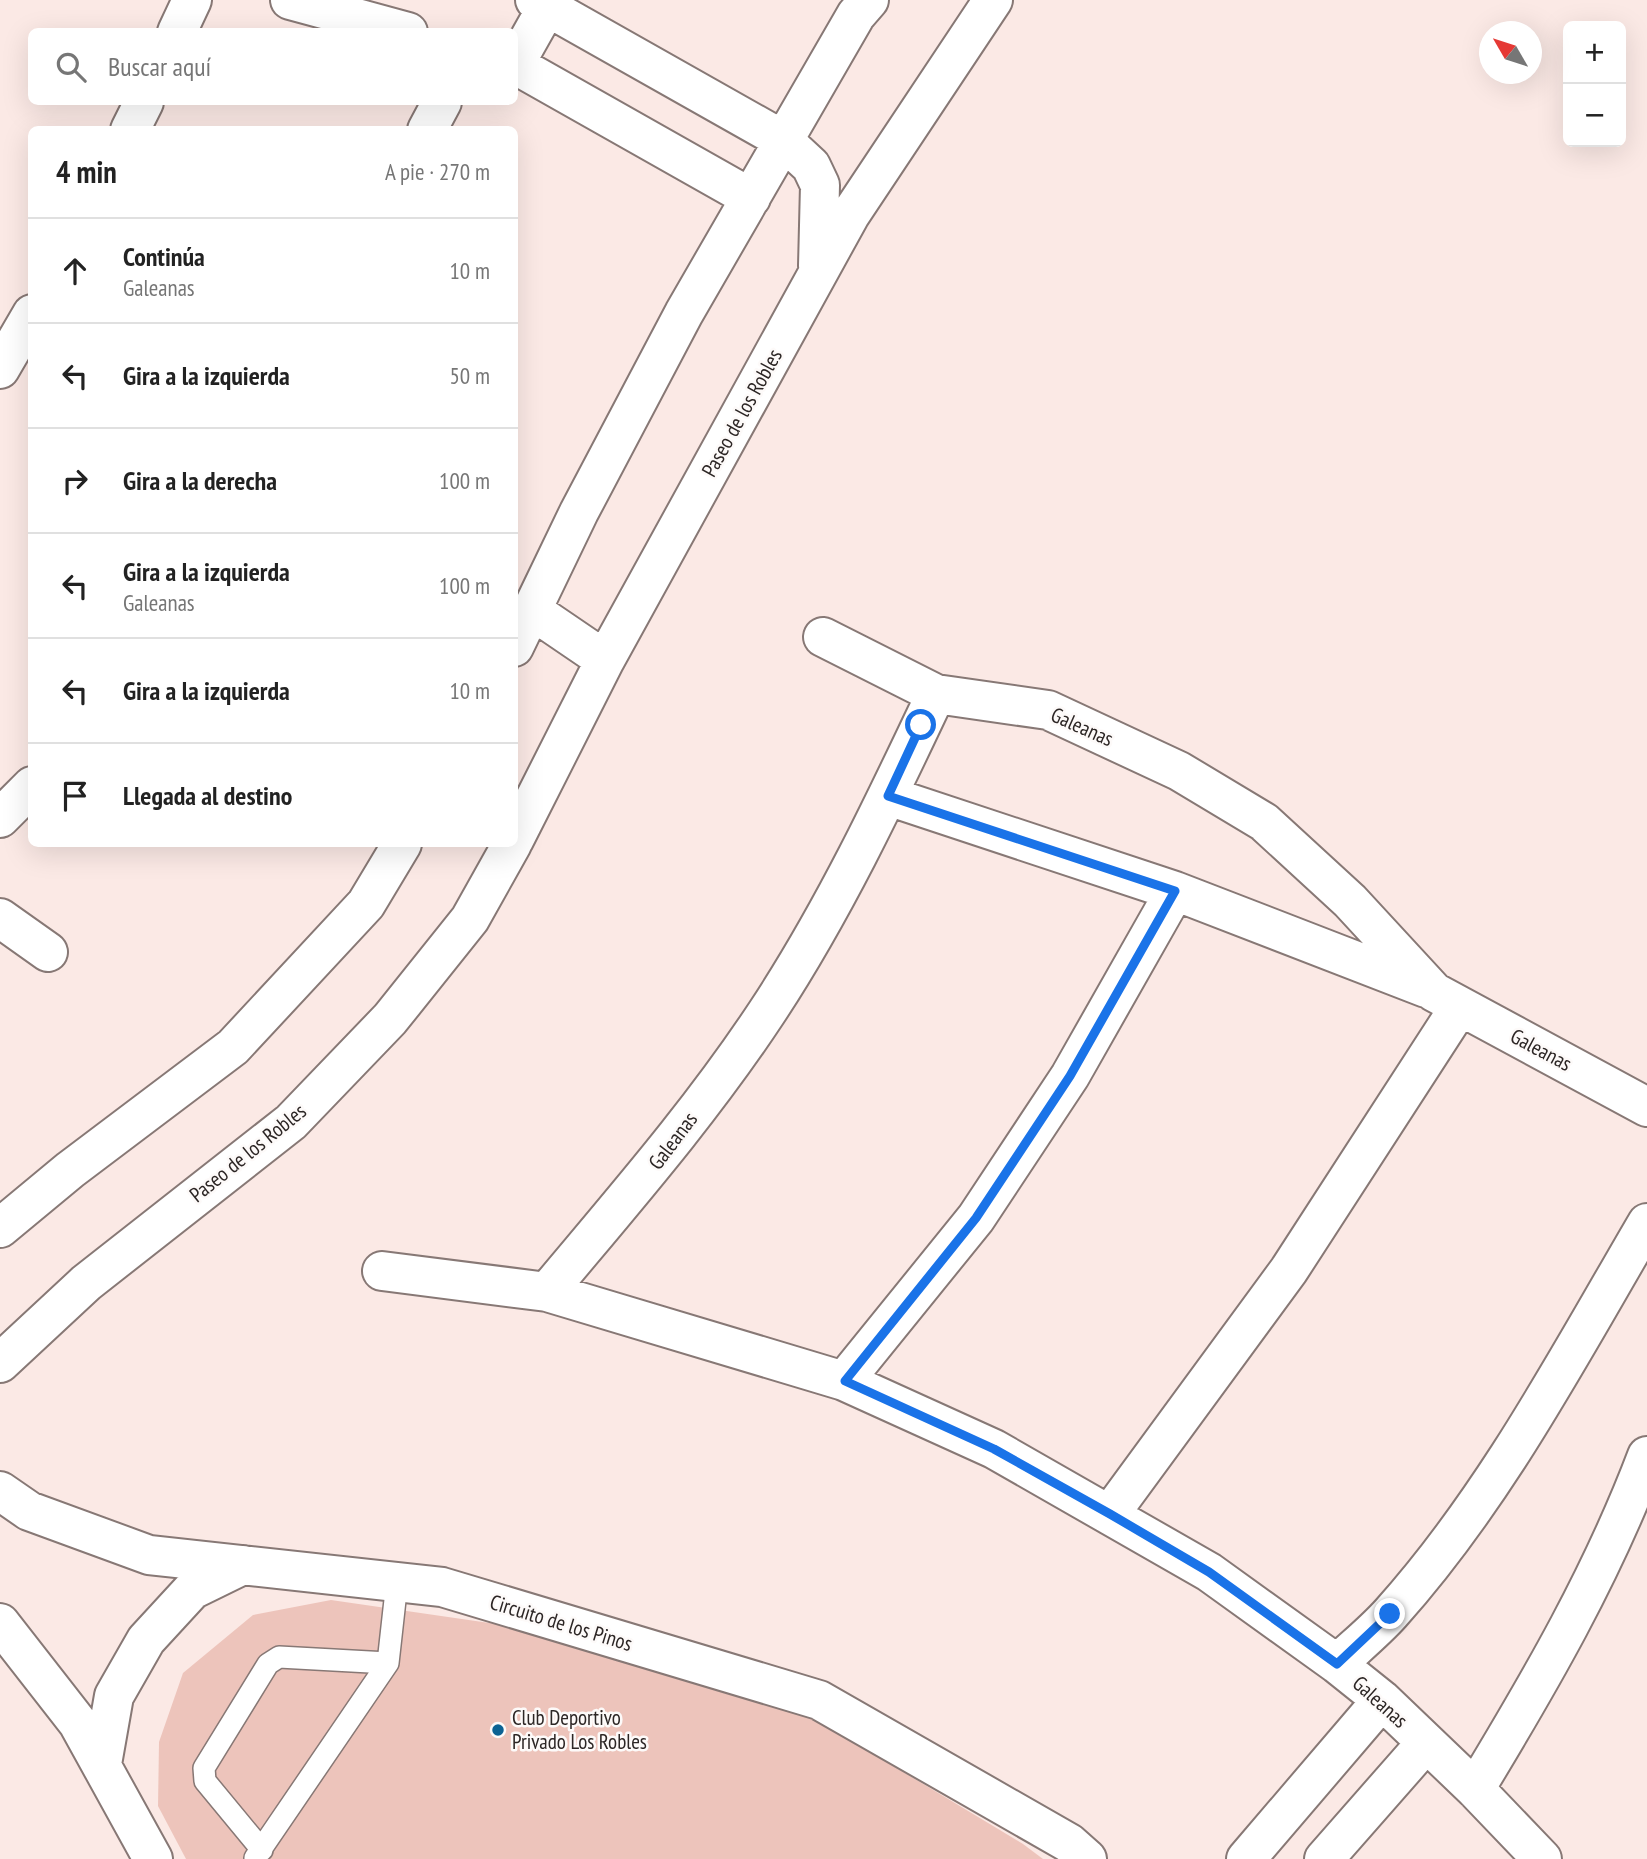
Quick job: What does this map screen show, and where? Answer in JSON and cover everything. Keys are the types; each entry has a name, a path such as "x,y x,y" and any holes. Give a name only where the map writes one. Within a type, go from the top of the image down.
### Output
{"street":[{"path":"179,28 191,0"},
{"path":"290,0 393,28"},
{"path":"518,639 579,512 635,407 783,140 856,15 869,0"},
{"name":"Paseo de los Robles","path":"518,831 605,660 850,215 993,0"},
{"path":"518,57 541,4 783,140 811,166 820,185 817,278"},
{"path":"518,66 751,198"},
{"path":"132,126 142,105"},
{"path":"429,126 440,105"},
{"path":"0,369 28,321"},
{"path":"533,611 605,660"},
{"path":"823,637 936,694"},
{"name":"Galeanas","path":"1542,1859 1475,1789 1382,1700 1337,1664 1209,1572 1110,1514 994,1449 845,1381 547,1292 656,1165 767,1012 832,902 888,796 936,694 1048,709 1179,771 1264,822 1350,901 1447,999 1647,1107"},
{"path":"0,818 19,784"},
{"path":"888,796 1175,891 1447,999 1289,1270 1110,1514"},
{"path":"0,1228 70,1170 233,1047 366,904 400,847"},
{"name":"Paseo de los Robles","path":"0,1363 86,1283 291,1122 390,1019 470,919 510,847"},
{"path":"845,1381 976,1218 1070,1076 1175,891"},
{"path":"0,918 48,952"},
{"path":"1337,1664 1390,1614 1463,1523 1538,1410 1647,1223"},
{"path":"382,1271 547,1292"},
{"path":"1475,1789 1571,1627 1623,1521 1647,1455"},
{"name":"Circuito de los Pinos","path":"0,1492 29,1511 149,1555 442,1587 819,1700 1069,1843 1087,1859"},
{"path":"102,1764 114,1696 146,1640 192,1590 243,1565"},
{"path":"0,1623 78,1723 153,1859"},
{"path":"1246,1859 1382,1700"},
{"path":"1324,1859 1426,1744"}],"lane":[{"path":"388,1662 279,1657 268,1664 204,1768 205,1781 258,1855 388,1662 397,1582"}],"shaded area":[{"name":"Club Deportivo Privado Los Robles","path":"331,1600 510,1626 812,1717 1023,1844 1043,1859 186,1859 158,1806 159,1742 183,1673 253,1615"}],"place":[{"name":"Club Deportivo Privado Los Robles","path":"498,1730"}],"route":[{"path":"921,725 888,796 1175,891 1070,1076 976,1218 845,1381 994,1449 1110,1514 1209,1572 1337,1664 1390,1614"}]}
